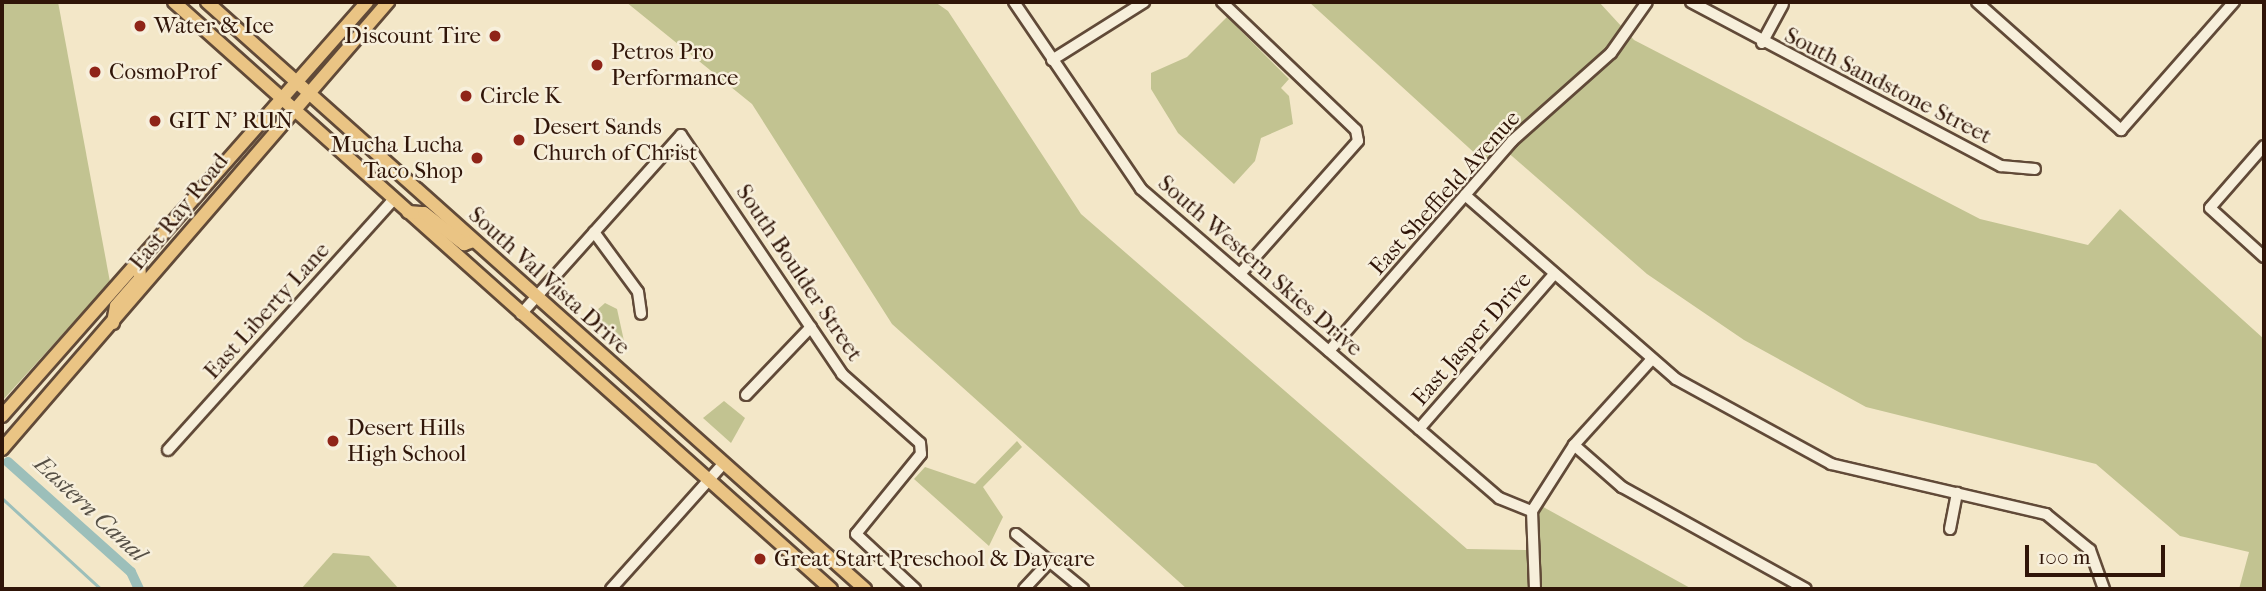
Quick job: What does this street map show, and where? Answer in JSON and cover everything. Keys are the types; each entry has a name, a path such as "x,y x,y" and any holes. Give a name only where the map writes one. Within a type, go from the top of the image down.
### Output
{"main road":[{"name":"South Val Vista Drive","path":"207,2 865,589"},
{"name":"East Ray Road","path":"2,416 367,2"},
{"name":"East Ray Road","path":"2,449 112,326 293,108 388,2"},
{"name":"South Val Vista Drive","path":"178,3 521,314 831,589"},
{"path":"408,212 424,213 464,244 474,241"},
{"path":"112,326 116,306 140,278 139,261"}],"street":[{"name":"South Western Skies Drive","path":"1014,2 1141,189 1499,498 1532,511"},
{"path":"1052,60 1144,2"},
{"path":"1222,2 1356,130 1358,141 1240,274"},
{"name":"East Sheffield Avenue","path":"1329,351 1512,141 1611,53 1647,2"},
{"name":"South Sandstone Street","path":"1691,2 1762,43 2001,166 2035,169"},
{"path":"1977,2 2121,130 2234,2"},
{"path":"1762,43 1783,4"},
{"name":"South Boulder Street","path":"594,233 681,135 842,374 920,443 921,454 856,534 915,589"},
{"path":"2264,146 2210,208 2264,257"},
{"path":"1465,195 1651,360 1831,464 2046,514 2072,528 2090,550 2104,589"},
{"name":"East Liberty Lane","path":"168,450 394,199"},
{"path":"521,314 594,233 638,292 641,314"},
{"name":"East Jasper Drive","path":"1419,429 1554,274"},
{"path":"746,395 811,327"},
{"path":"1535,589 1532,511 1574,445 1651,360"},
{"path":"1574,445 1622,487 1806,589"},
{"path":"611,589 724,463"},
{"path":"1950,528 1957,493"},
{"path":"1016,534 1051,560 1083,589"},
{"path":"1024,589 1051,560"}],"green space":[{"path":"2,2 58,2 110,282 2,401"},
{"path":"626,2 935,2 948,11 1081,214 1467,549 1529,550 1536,503 1692,589 1187,589 892,324 752,104"},
{"path":"1309,2 1599,2 1634,40 1980,219 2088,245 2120,209 2264,339 2264,589 2239,589 2249,552 2180,536 2096,464 1866,407 1744,340 1647,274 1505,150 1491,168"},
{"path":"1227,17 1289,79 1281,88 1289,96 1293,124 1261,138 1255,161 1234,184 1178,133 1151,89 1151,73 1187,57"},
{"path":"605,303 617,309 626,350 598,323 596,311"},
{"path":"724,401 745,418 731,443 703,418"},
{"path":"1017,441 1022,447 983,487 1003,517 989,546 914,479 925,467 975,484"},
{"path":"333,553 369,556 399,589 301,589"}],"waterway":[{"name":"Eastern Canal","path":"8,462 131,572 139,589"},
{"path":"2,498 101,589"}],"place":[{"name":"Water & Ice","path":"140,26"},
{"name":"Discount Tire","path":"495,36"},
{"name":"Petros Pro Performance","path":"597,65"},
{"name":"CosmoProf","path":"95,72"},
{"name":"Circle K","path":"466,96"},
{"name":"GIT N' RUN","path":"155,121"},
{"name":"Desert Sands Church of Christ","path":"519,140"},
{"name":"Mucha Lucha Taco Shop","path":"477,158"},
{"name":"Desert Hills High School","path":"333,441"},
{"name":"Great Start Preschool & Daycare","path":"760,559"}]}
